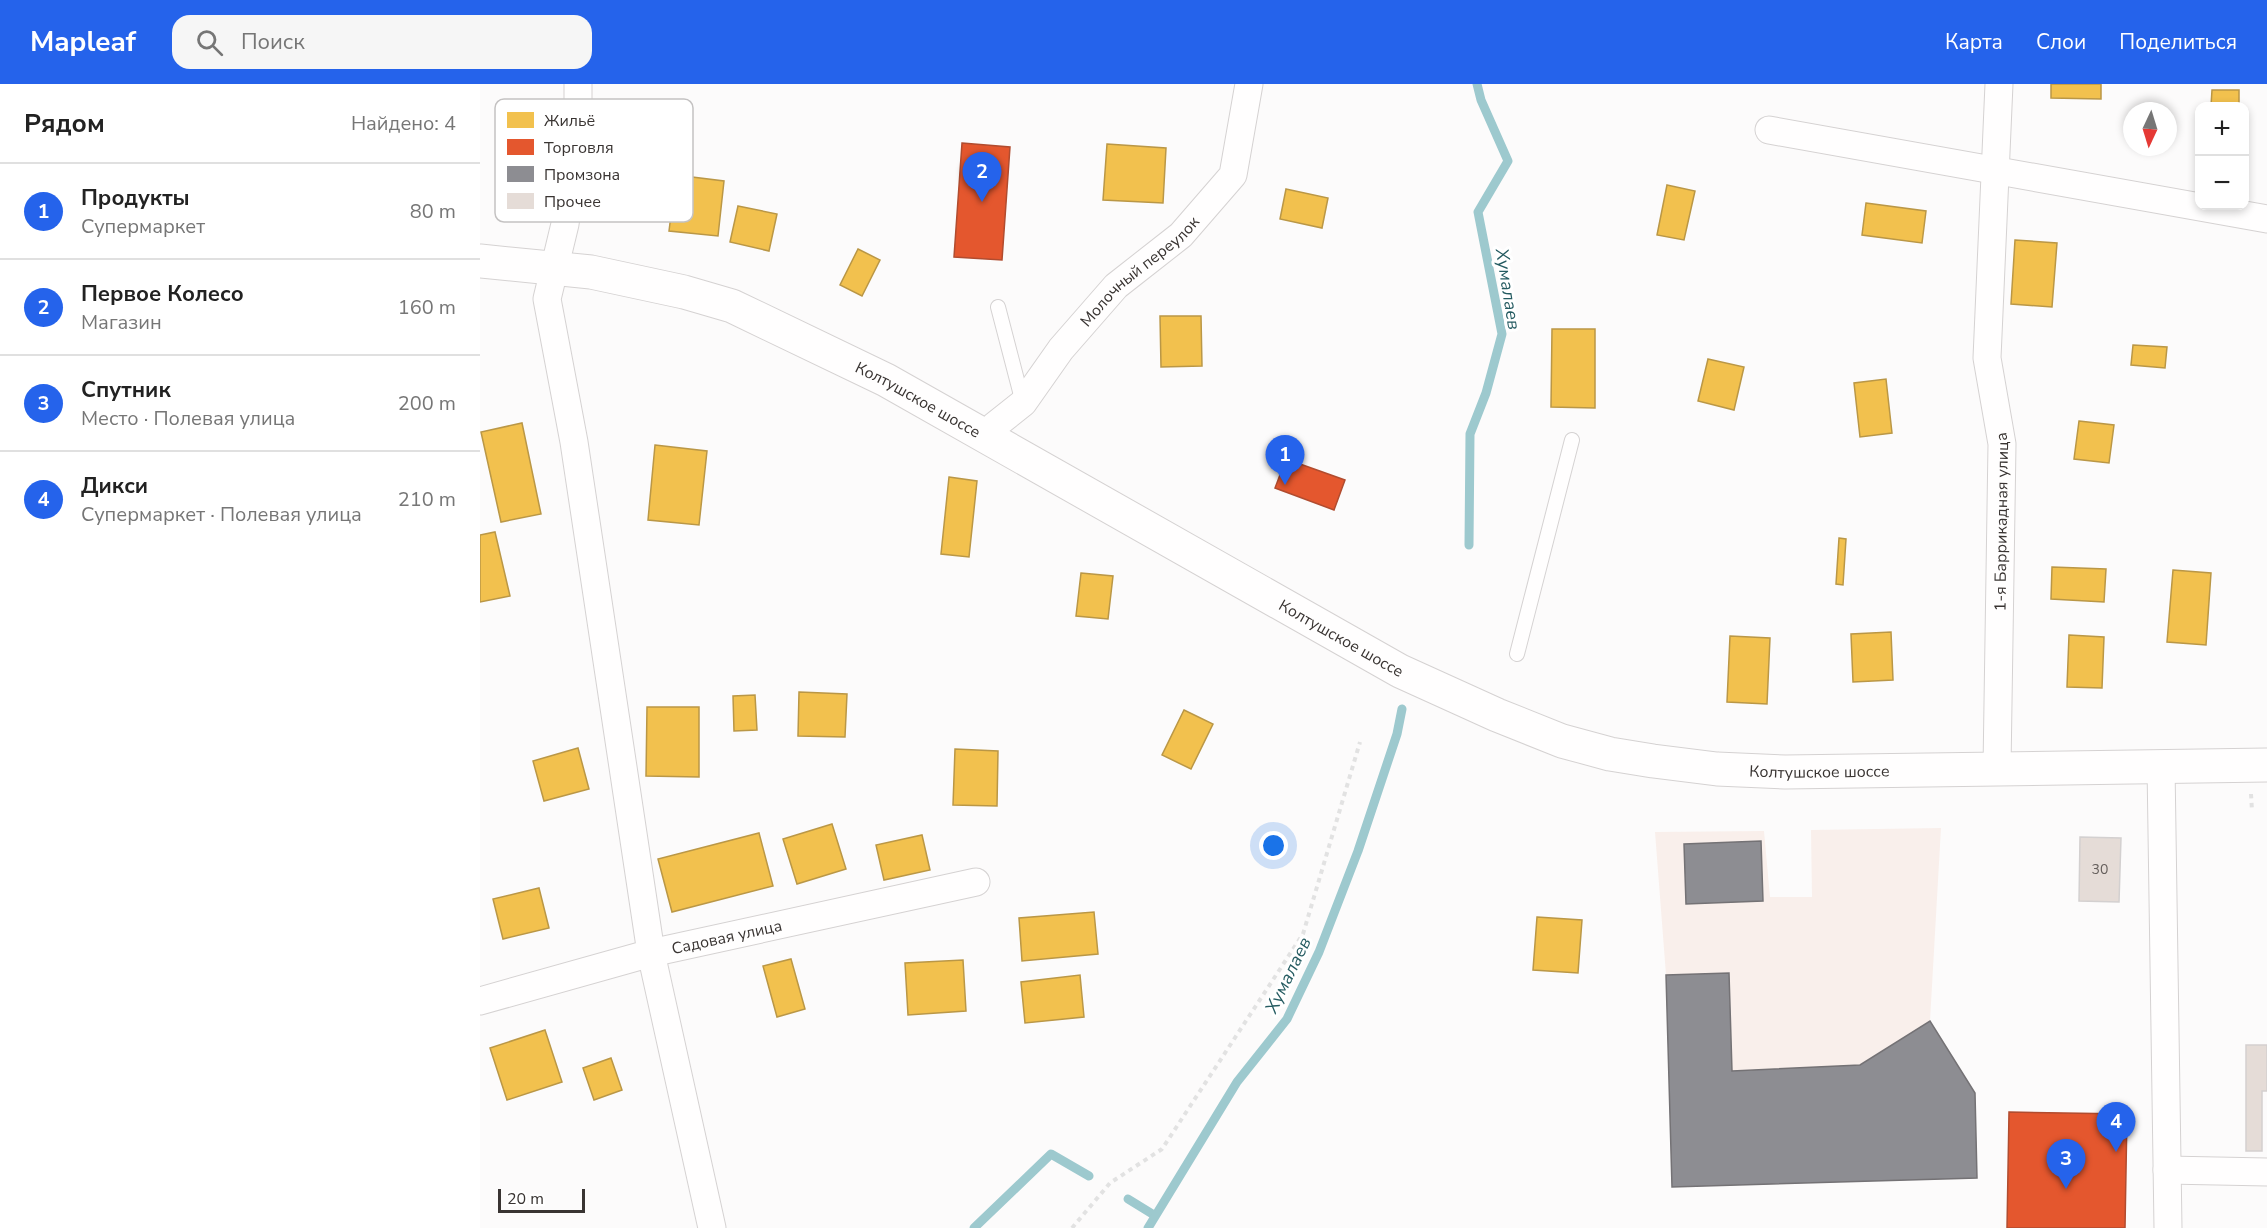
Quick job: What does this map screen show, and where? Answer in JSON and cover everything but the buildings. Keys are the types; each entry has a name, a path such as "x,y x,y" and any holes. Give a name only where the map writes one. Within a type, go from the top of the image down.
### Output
{"main road":[{"name":"Колтушское шоссе","path":"480,261 555,267 673,290 732,306 886,381 989,437 1400,671 1562,741 1610,754 1717,769 1785,772 2267,765"}],"street":[{"name":"Молочный переулок","path":"989,437 994,426 1023,403 1061,349 1116,286 1181,235 1233,176 1249,84"},
{"name":"1-я Баррикадная улица","path":"1997,768 2002,444 1987,358 1999,84"},
{"path":"1769,130 2267,219"},
{"path":"565,222 547,299 574,442 651,953 712,1228"},
{"path":"2161,766 2168,1228"},
{"name":"Садовая улица","path":"480,1000 651,953 976,882"},
{"path":"2168,1170 2267,1172"}],"lane":[{"path":"998,307 1023,403"},
{"path":"1517,654 1572,440"}],"path":[{"path":"1072,1228 1110,1184 1162,1149 1303,934 1360,742"}],"shaded area":[{"path":"1941,828 1930,1021 1975,1093 1977,1178 1672,1187 1666,975 1655,832 1764,831 1770,897 1812,897 1811,830"}],"waterway":[{"name":"Хумалаев","path":"1469,545 1470,434 1486,393 1502,334 1478,212 1508,161 1481,100 1477,84"},
{"name":"Хумалаев","path":"1148,1228 1237,1082 1287,1019 1319,952 1358,851 1397,734 1402,709"},
{"path":"974,1228 1051,1154 1089,1176"},
{"path":"1128,1199 1154,1215"}],"place":[{"name":"Первое Колесо","path":"982,202"},
{"name":"Продукты","path":"1285,485"},
{"name":"Дикси","path":"2116,1152"},
{"name":"Спутник","path":"2066,1189"}]}
